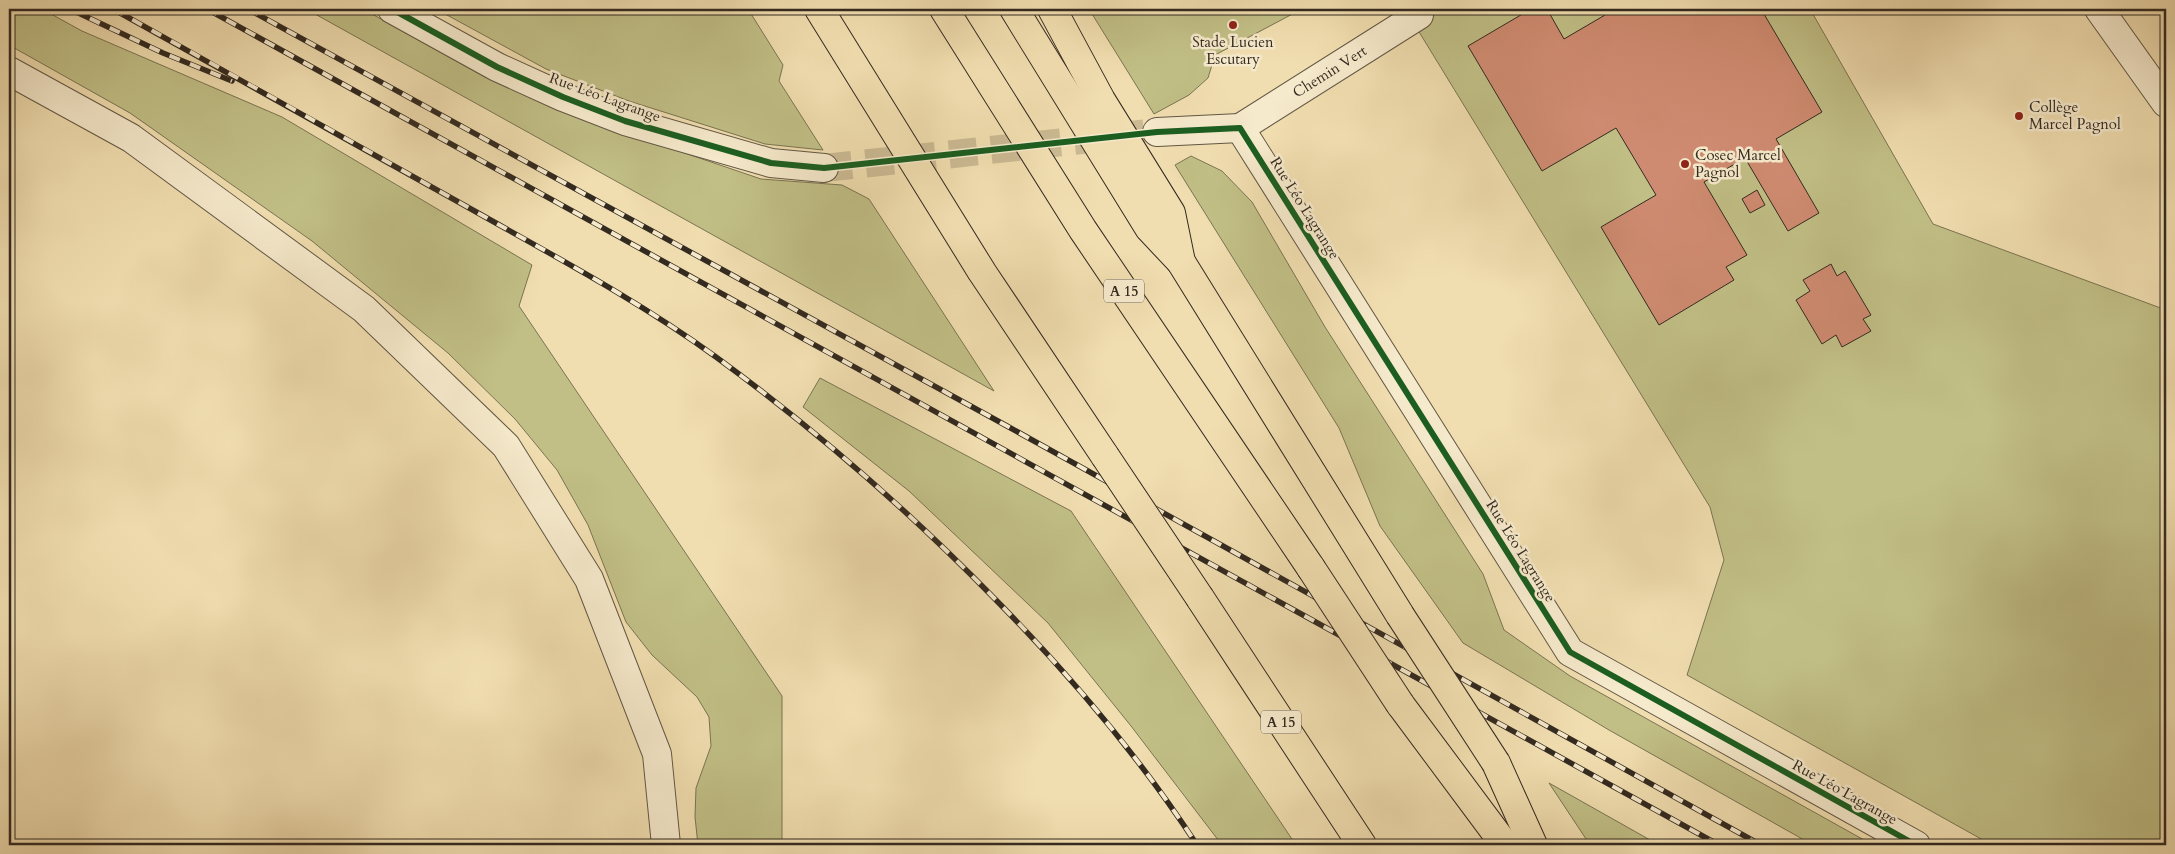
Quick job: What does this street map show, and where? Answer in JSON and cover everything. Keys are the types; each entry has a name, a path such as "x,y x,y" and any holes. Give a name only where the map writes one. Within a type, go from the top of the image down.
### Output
{"highway":[{"name":"A 15","path":"819,9 982,272 1200,598 1362,845"},
{"name":"A 15","path":"944,9 1083,230 1311,568 1400,704 1505,845"},
{"path":"1014,9 1149,228 1181,262 1400,615 1496,763 1533,845"},
{"path":"1052,9 1101,100 1171,213 1181,262"}],"street":[{"name":"Rue Léo Lagrange","path":"392,9 497,67 563,97 625,121 771,163 824,168"},
{"path":"2099,9 2166,103"},
{"name":"Chemin Vert","path":"1240,128 1419,15"},
{"path":"9,71 131,138 364,309 506,446 589,579 658,754 666,845"},
{"name":"Rue Léo Lagrange","path":"1240,128 1570,652 1916,845"},
{"path":"1157,132 1240,128"}],"shaded area":[{"path":"9,9 42,9 82,31 282,117 532,265 519,306 782,696 782,845 698,845 695,817 696,788 711,746 709,717 697,697 652,655 626,622 588,525 557,470 515,419 448,353 312,241 130,113 9,45"},
{"path":"306,9 363,9 485,77 573,115 761,179 842,185 869,199 994,391"},
{"path":"436,9 748,9 783,65 779,81 823,150 765,144 629,101 546,69"},
{"path":"1089,9 1302,9 1215,55 1208,78 1189,95 1154,114"},
{"path":"1405,9 1810,9 1933,224 2166,310 2166,845 1992,845 1687,675 1724,560 1710,507"},
{"path":"1191,156 1222,171 1252,202 1325,327 1483,574 1504,630 1570,676 1873,845 1813,845 1609,730 1463,643 1380,526 1339,428 1175,165"},
{"path":"820,378 1071,511 1296,845 1222,845 1131,726 1048,623 909,491 803,407"},
{"path":"1549,783 1659,845 1590,845"}],"building":[{"name":"Cosec Marcel Pagnol","path":"1531,9 1547,9 1564,39 1605,15 1601,9 1761,9 1822,112 1776,139 1819,213 1788,231 1745,158 1704,182 1747,255 1726,267 1734,280 1659,325 1601,227 1656,195 1616,128 1542,171 1468,46"},
{"path":"1757,190 1765,205 1750,213 1742,199"},
{"path":"1831,264 1837,276 1845,271 1871,315 1863,319 1871,331 1842,347 1836,335 1822,344 1796,300 1810,291 1803,280"}],"tunnel":[{"path":"824,168 1157,132"}],"railway":[{"path":"70,9 163,53 232,81"},
{"path":"113,9 596,280 687,336 790,413 895,502 1022,627 1076,686 1127,748 1197,845"},
{"path":"207,9 1719,845"},
{"path":"248,9 1007,426 1761,845"}],"cycle path":[{"path":"392,9 497,67 563,97 625,121 771,163 824,168 1157,132 1240,128 1570,652 1916,845"}],"place":[{"name":"Stade Lucien Escutary","path":"1233,25"},
{"name":"Collège Marcel Pagnol","path":"2019,116"},
{"name":"Cosec Marcel Pagnol","path":"1685,164"}]}
